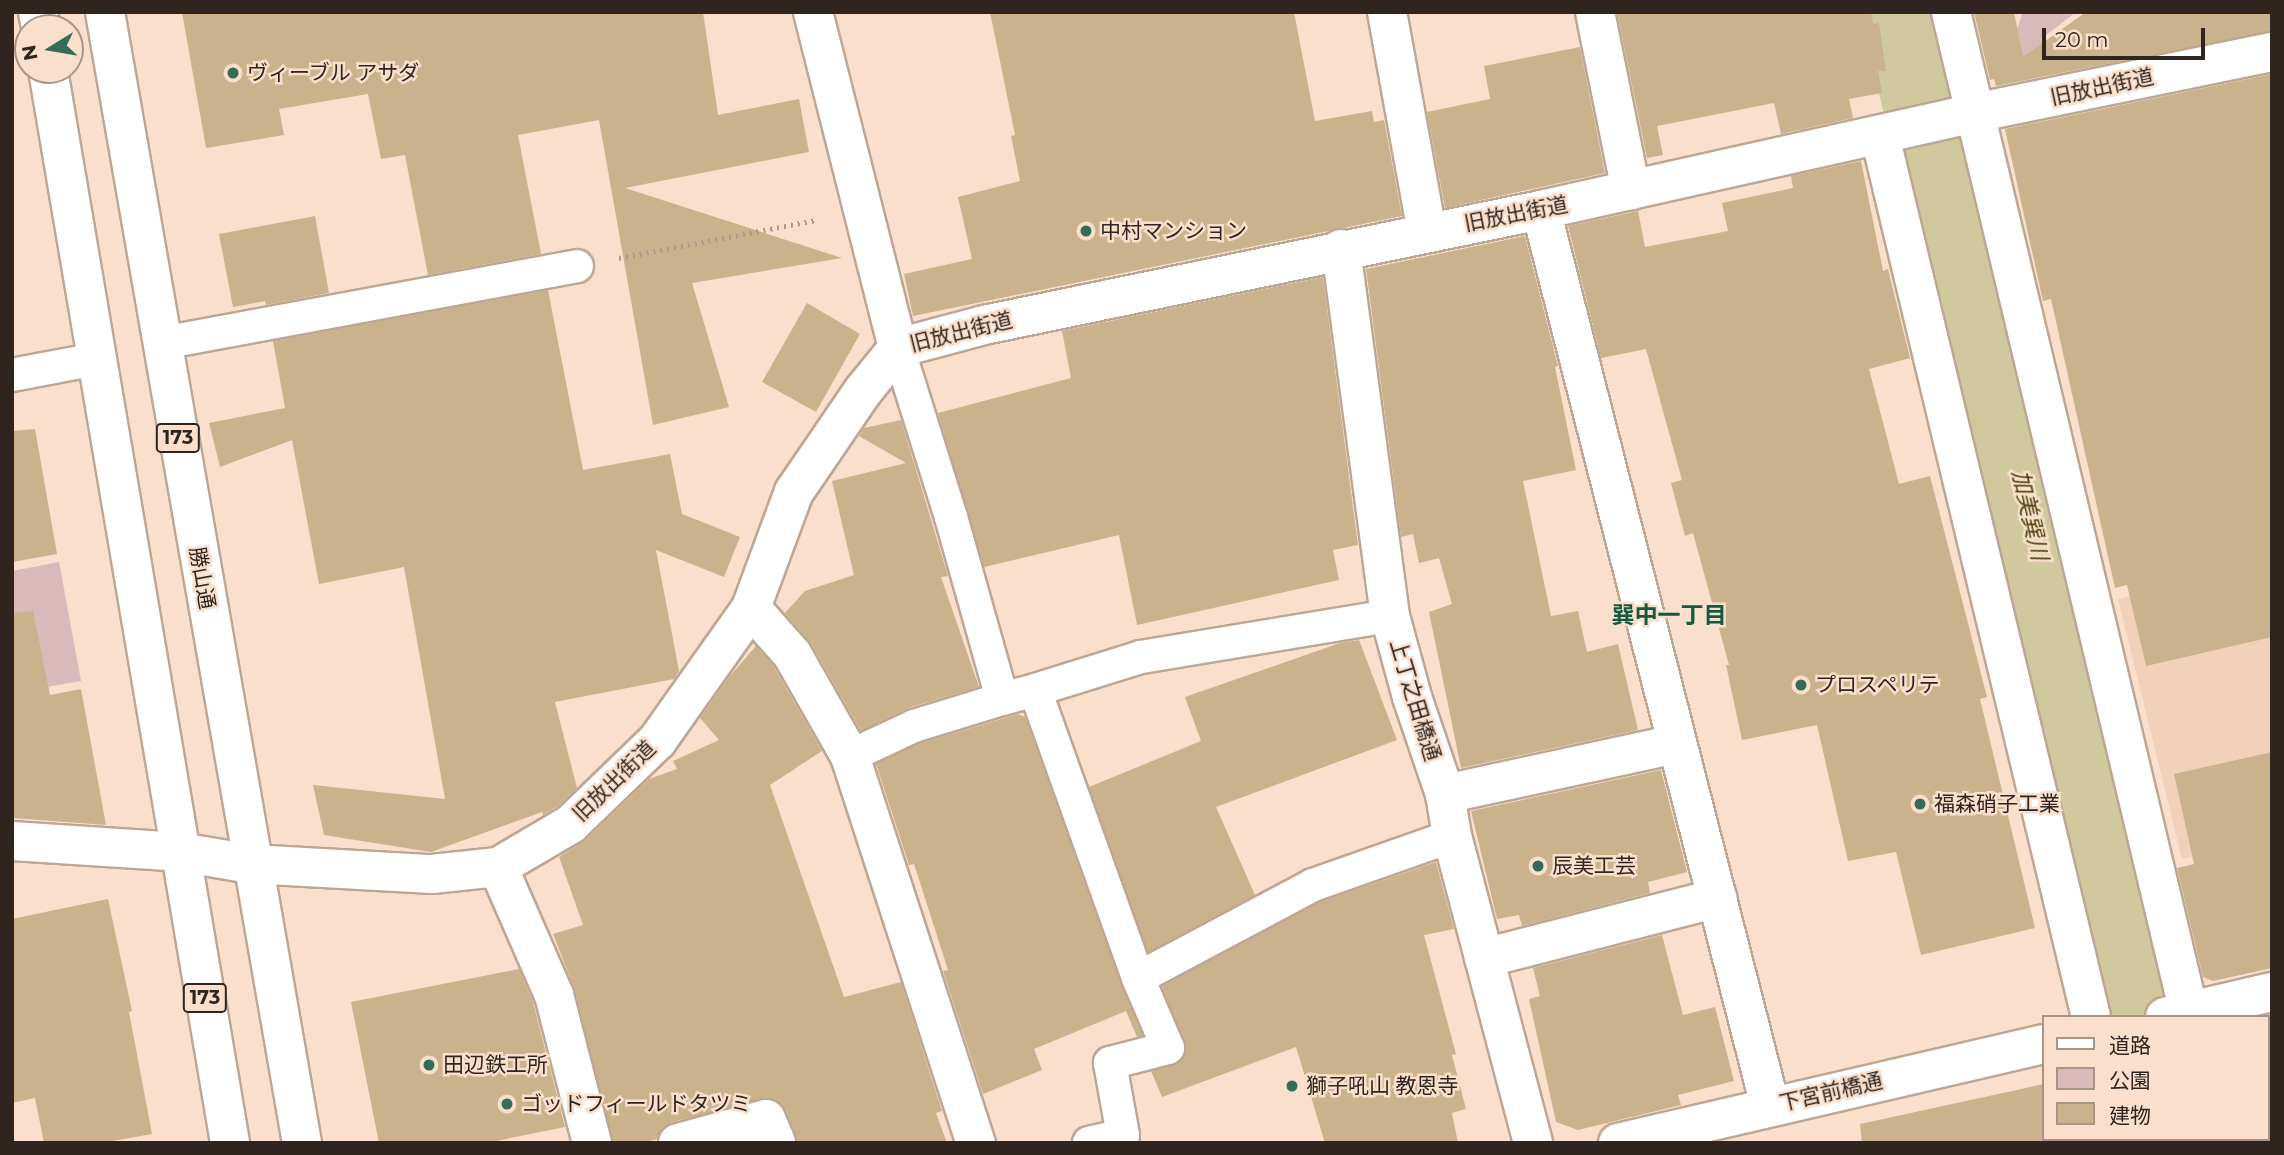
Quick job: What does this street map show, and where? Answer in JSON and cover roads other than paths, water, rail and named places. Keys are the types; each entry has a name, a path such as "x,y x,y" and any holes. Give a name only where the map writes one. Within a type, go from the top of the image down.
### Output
{"street":[{"name":"勝山通","path":"105,12 251,864 302,1143"},
{"path":"813,12 898,348"},
{"path":"1387,12 1427,232"},
{"path":"1595,12 1630,190"},
{"path":"1951,12 1968,115 2181,1015 2272,992"},
{"name":"旧放出街道","path":"180,852 251,864 432,874 498,867 571,824 657,741 751,608 794,492 863,391 898,348 984,325 1341,249 1541,210 1968,115 2272,52"},
{"name":"173","path":"50,84 230,1143"},
{"path":"1885,134 2091,1015"},
{"path":"1541,210 1770,1106"},
{"name":"上丁之田橋通","path":"1341,249 1390,616 1412,697 1445,794 1452,836 1533,1143"},
{"path":"751,608 792,654 850,757 976,1143"},
{"path":"1445,794 1677,744"},
{"path":"12,841 180,852"},
{"path":"498,867 554,995 592,1143"},
{"path":"1484,958 1717,898"},
{"name":"下宮前橋通","path":"1618,1143 2042,1044"},
{"path":"678,1143 766,1119 776,1143"}],"lane":[{"path":"162,343 577,266"},
{"path":"898,348 951,517 1002,699"},
{"path":"12,375 97,359"},
{"path":"850,757 914,726 1140,657 1390,616"},
{"path":"1035,690 1138,978 1168,1048 1110,1063 1123,1135 1089,1143"},
{"path":"1138,978 1313,885 1452,836"}],"waterway":[{"name":"加美巽川","path":"1910,12 2150,1015"}],"place":[{"name":"ヴィーブル アサダ","path":"233,73"},
{"name":"中村マンション","path":"1086,231"},
{"name":"プロスペリテ","path":"1801,685"},
{"name":"福森硝子工業","path":"1920,804"},
{"name":"辰美工芸","path":"1538,866"},
{"name":"田辺鉄工所","path":"429,1065"},
{"name":"獅子吼山 教恩寺","path":"1292,1086"},
{"name":"ゴッドフィールドタツミ","path":"507,1104"}],"district":[{"name":"巽中一丁目","path":"1669,615"}]}
